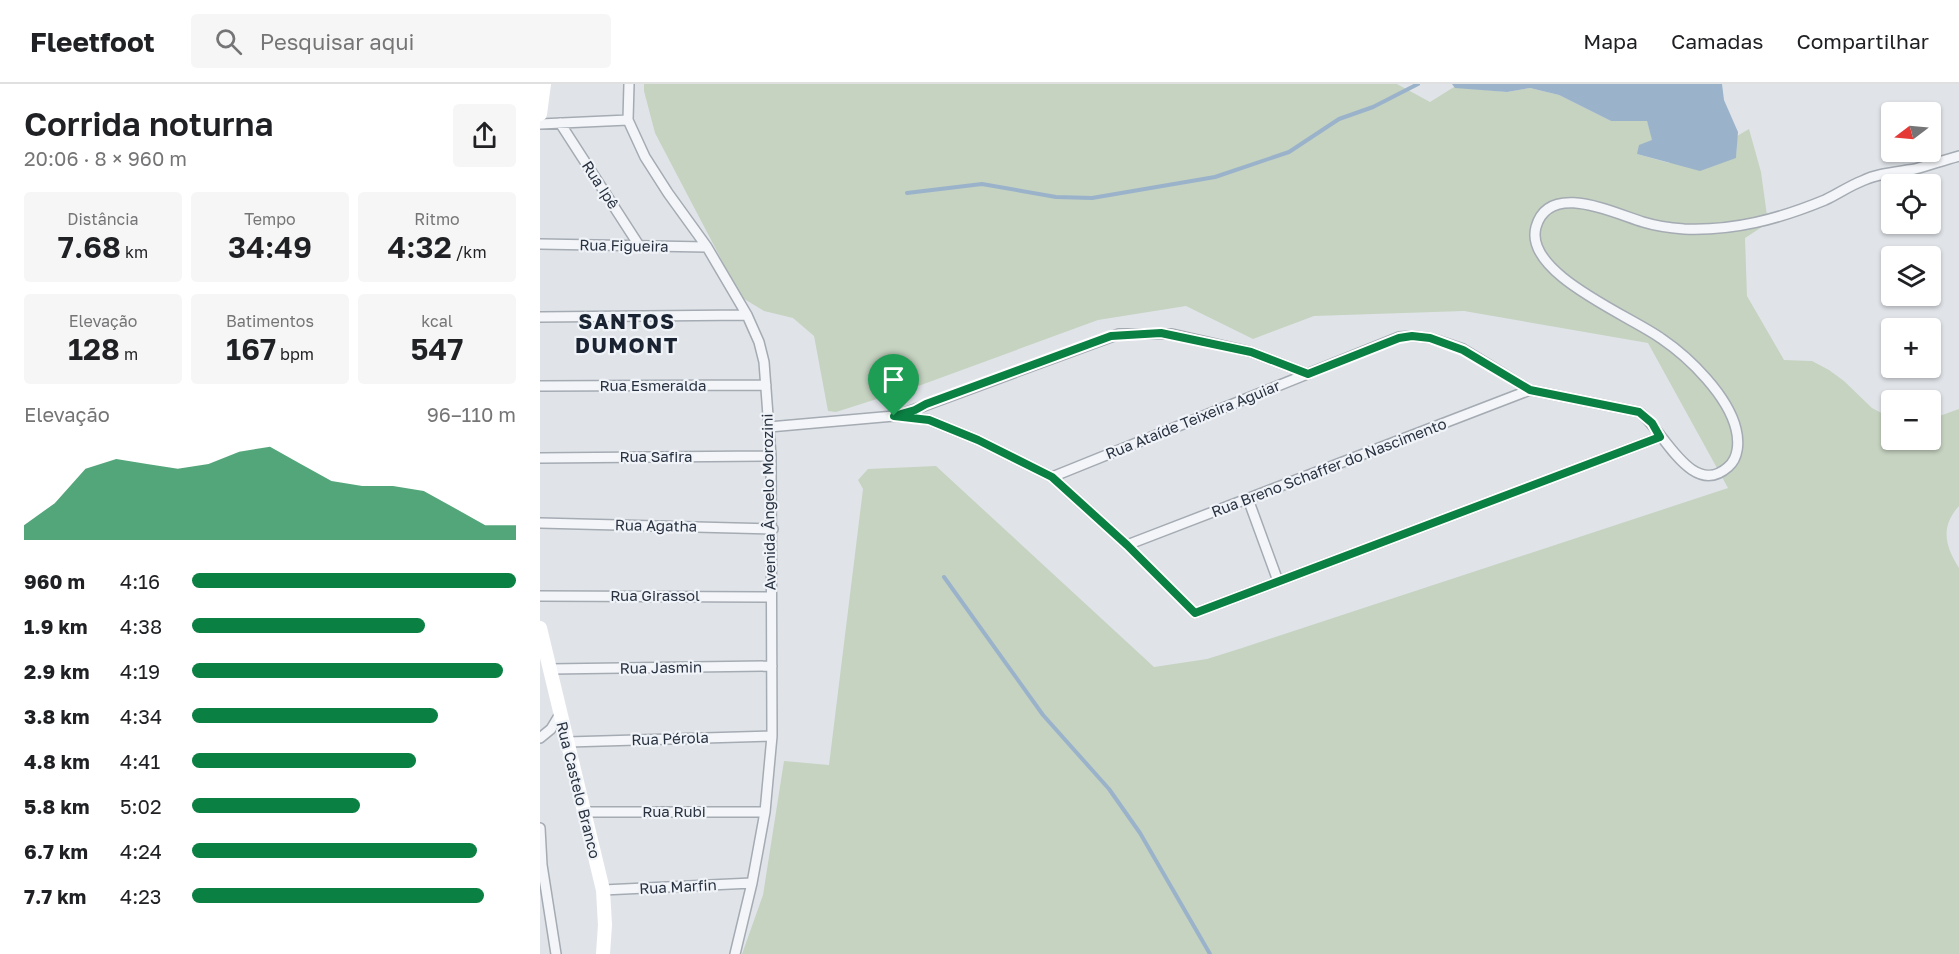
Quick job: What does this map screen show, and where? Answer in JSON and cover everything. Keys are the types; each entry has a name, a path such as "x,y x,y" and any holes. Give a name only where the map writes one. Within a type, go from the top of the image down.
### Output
{"street":[{"path":"540,114 544,84"},
{"name":"Avenida Ângelo Morozini","path":"629,84 628,120 655,174 707,247 747,315 762,352 771,456 772,736 765,812 752,884 735,954"},
{"path":"540,124 628,120"},
{"name":"Rua Ipê","path":"560,123 640,247"},
{"name":"Rua Ataíde Teixeira Aguiar","path":"1052,477 1399,338 1412,336 1430,338 1463,350 1530,390 1639,412 1652,423 1660,437 1682,462 1698,473 1718,474 1729,467 1736,456 1738,436 1729,410 1686,359 1662,338 1605,306 1553,271 1545,262 1535,242 1535,230 1540,214 1552,205 1563,202 1592,206 1646,223 1682,229 1736,226 1781,217 1826,200 1863,180 1959,156"},
{"name":"Rua Figueira","path":"540,244 707,247"},
{"path":"540,317 747,315"},
{"path":"769,427 894,416 1119,334 1172,334 1251,352 1308,374"},
{"name":"Rua Esmeralda","path":"540,386 766,385"},
{"name":"Rua Breno Schaffer do Nascimento","path":"1127,545 1530,390"},
{"path":"894,416 929,420 978,440 1052,477 1127,545 1192,611 1198,612 1660,437"},
{"name":"Rua Safira","path":"540,458 771,456"},
{"path":"1248,499 1278,581"},
{"name":"Rua Agatha","path":"540,523 772,529"},
{"name":"Rua Girassol","path":"540,596 771,597"},
{"name":"Rua Castelo Branco","path":"540,628 542,648 550,669 603,890 606,925 603,954"},
{"name":"Rua Jasmin","path":"550,669 772,666"},
{"path":"540,738 551,729 560,714"},
{"name":"Rua Pérola","path":"568,742 772,736"},
{"name":"Rua Rubi","path":"583,812 765,812"},
{"path":"540,828 542,865 556,954"},
{"name":"Rua Marfin","path":"603,890 752,884"}],"green space":[{"path":"644,84 1397,84 1430,102 1454,87 1507,92 1530,88 1559,95 1611,121 1647,121 1653,141 1637,154 1669,163 1736,158 1737,136 1749,129 1761,172 1768,223 1745,238 1747,296 1784,360 1812,361 1829,370 1872,408 1881,413 1881,450 1941,450 1941,415 1959,409 1959,506 1949,521 1947,537 1950,552 1959,568 1959,954 742,954 763,895 784,761 829,765 863,489 858,480 868,469 936,466 1154,667 1207,659 1728,488 1648,343 1464,311 1314,316 1253,339 1186,306 1098,320 921,385 836,412 828,411 814,336 793,318 764,311 741,297 655,133"}],"water":[{"path":"1452,84 1722,84 1724,100 1738,132 1736,158 1700,171 1637,154 1639,145 1652,140 1647,121 1611,121 1559,95 1530,88 1507,92 1455,88"}],"waterway":[{"path":"907,193 982,184 1056,197 1092,198 1215,177 1289,152 1339,119 1373,107 1418,84"},
{"path":"944,577 1043,715 1109,789 1140,833 1210,954"}],"district":[{"name":"SANTOS DUMONT","path":"627,334"}],"route":[{"path":"1119,334 1172,334 1251,352 1308,374 1399,338 1412,336 1430,338 1463,350 1530,390 1639,412 1652,423 1660,437 1195,613 1127,545 1052,477 978,440 929,420 894,416 1119,334"}]}
